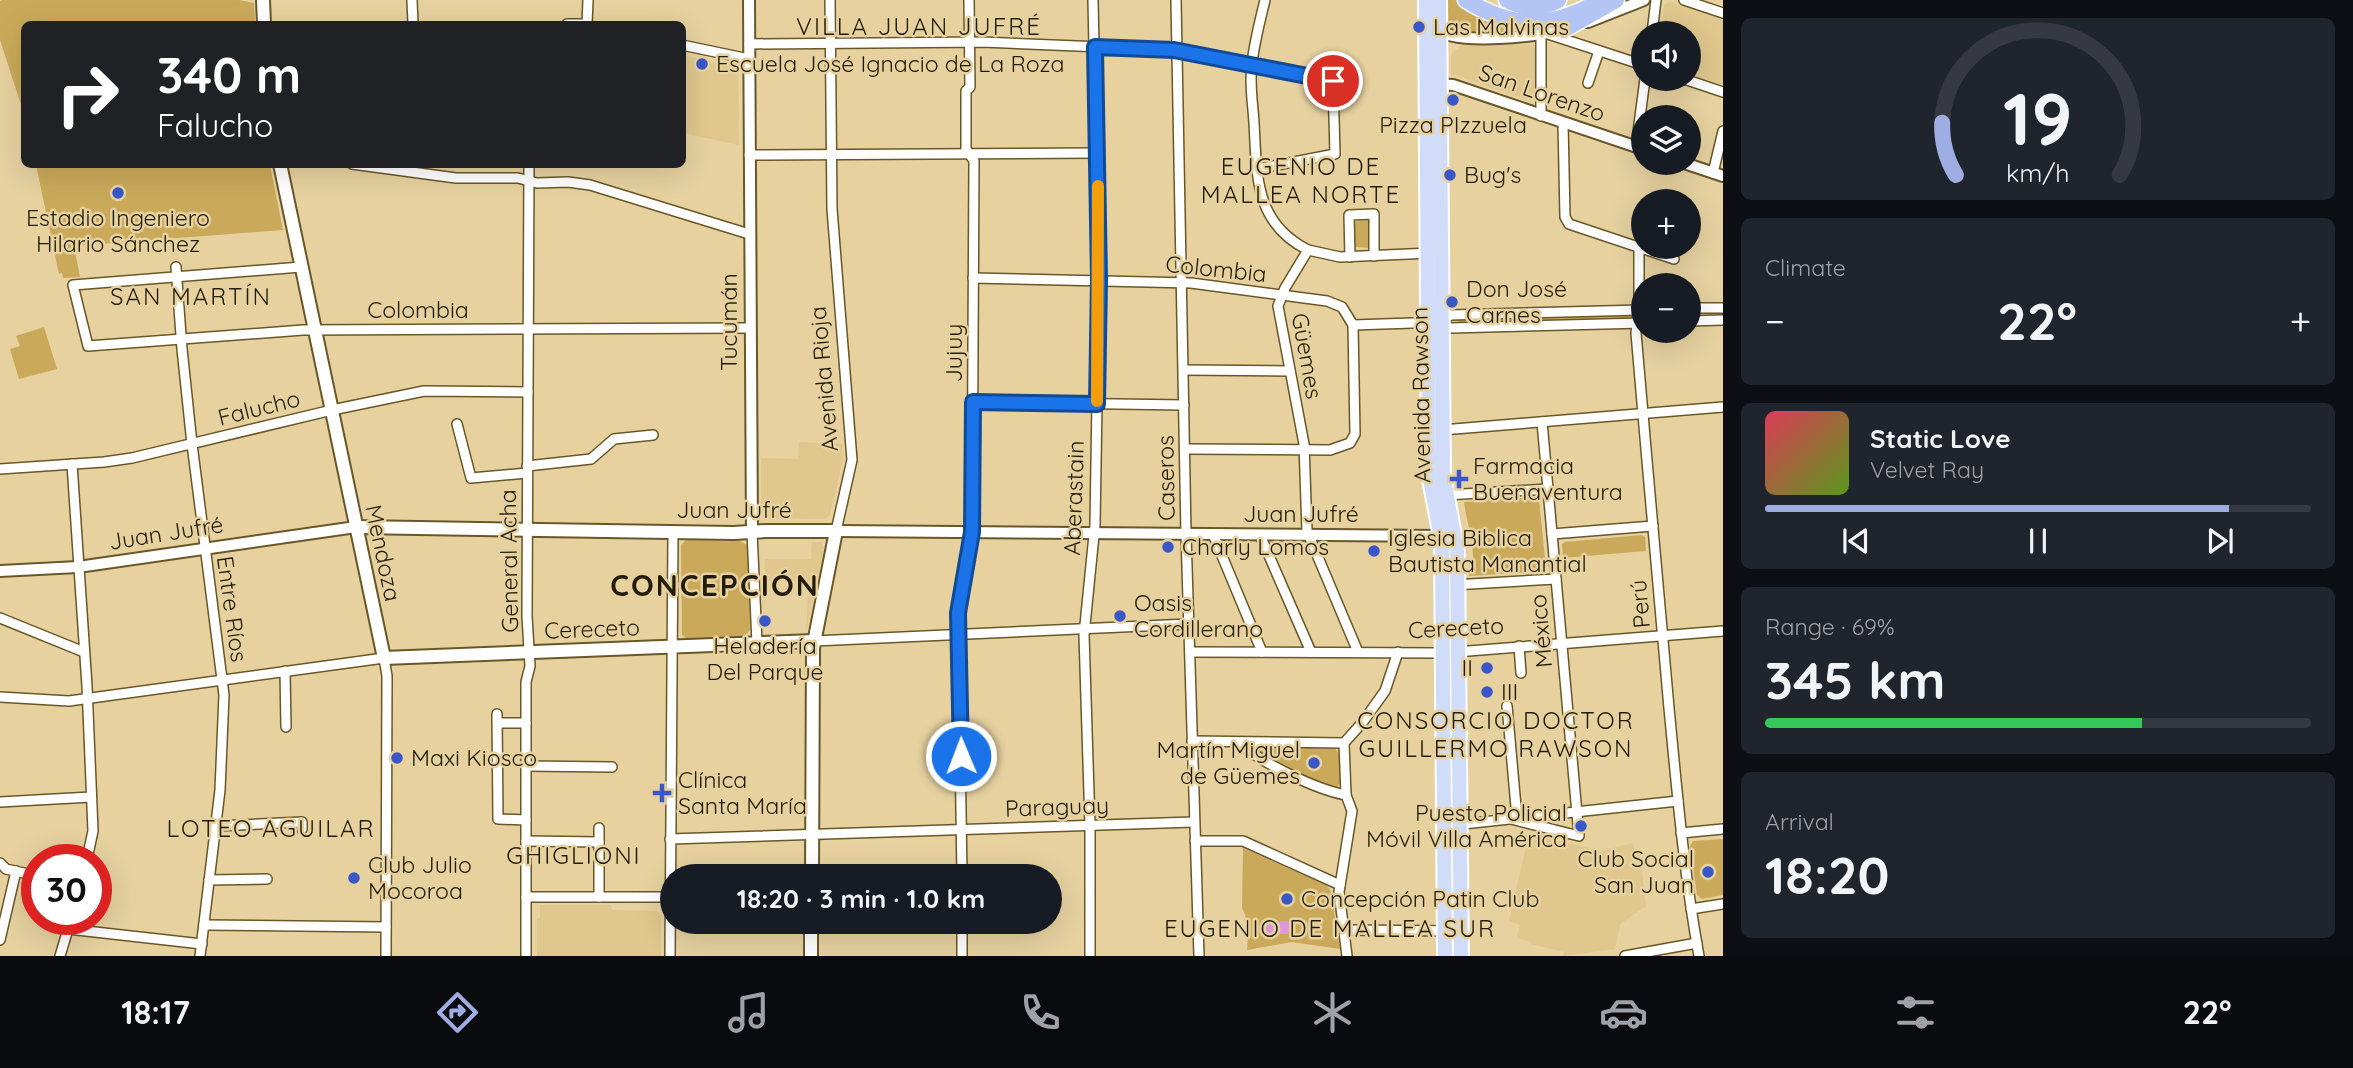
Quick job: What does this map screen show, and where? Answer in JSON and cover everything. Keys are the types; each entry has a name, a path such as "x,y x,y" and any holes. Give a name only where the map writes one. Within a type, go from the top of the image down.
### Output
{"highway":[{"path":"1466,0 1502,17 1534,23 1565,18 1602,0"},
{"path":"1507,0 1535,8 1558,0"},
{"path":"1563,29 1616,0"}],"main road":[{"path":"263,0 264,21"},
{"name":"Avenida Rawson","path":"1435,0 1426,16 1434,84 1435,323 1443,474 1455,533 1457,560 1450,585"},
{"name":"Avenida Rawson","path":"1434,84 1440,55 1435,0"},
{"name":"Mendoza","path":"281,168 384,658"},
{"name":"Avenida Rawson","path":"1435,323 1429,441 1431,486 1450,585 1453,931 1461,956"},
{"name":"Juan Jufré","path":"356,527 673,532 836,531"},
{"name":"Avenida Rioja","path":"812,864 814,641 836,531"},
{"name":"Cereceto","path":"384,658 814,641"},
{"name":"Avenida Rawson","path":"1445,956 1453,931"},
{"path":"811,934 811,956"}],"street":[{"path":"412,0 414,21"},
{"path":"587,21 588,0"},
{"name":"Tucumán","path":"749,0 751,532 757,643"},
{"name":"Avenida Rioja","path":"830,0 832,209 852,460 836,531"},
{"name":"Jujuy","path":"962,864 958,613 972,532 974,161 966,149 966,91 970,87 969,0"},
{"name":"Aberastain","path":"1090,956 1085,628 1095,533 1099,279 1093,0"},
{"name":"Caseros","path":"1176,0 1186,534 1199,956"},
{"path":"1265,0 1251,65 1259,190 1268,214 1283,233 1308,250 1330,256 1434,253"},
{"path":"1440,55 1451,43 1466,38 1563,29 1644,0"},
{"path":"1653,21 1656,0"},
{"path":"1688,1 1723,13"},
{"path":"1426,16 1440,33 1466,38"},
{"path":"1563,29 1580,44 1631,61"},
{"path":"1563,29 1577,35 1580,44"},
{"path":"1541,116 1563,29"},
{"path":"749,44 970,42 1178,51 1333,81 1335,154 1257,169"},
{"path":"686,46 749,59"},
{"path":"1588,83 1599,51"},
{"name":"San Lorenzo","path":"1434,84 1453,85 1631,145"},
{"path":"1701,85 1723,92"},
{"path":"1563,123 1564,217 1569,224 1631,244"},
{"path":"1701,168 1718,174 1723,131"},
{"path":"749,155 1097,153"},
{"path":"382,168 456,178 519,178 590,185 749,234"},
{"name":"General Acha","path":"526,956 526,682 530,667 527,616 530,168"},
{"path":"1350,257 1349,215 1374,215 1374,256"},
{"name":"Güemes","path":"1308,250 1278,306 1304,451 1309,535 1358,652"},
{"path":"177,272 301,267"},
{"name":"Colombia","path":"177,272 73,285 88,346 315,330 750,328"},
{"name":"Entre Ríos","path":"177,272 192,444 224,695 216,826 200,956"},
{"name":"Colombia","path":"973,278 1182,282 1336,303 1353,326"},
{"path":"1701,308 1723,307"},
{"path":"1435,323 1450,315 1631,310"},
{"path":"1701,321 1723,320"},
{"path":"1185,449 1336,450 1352,442 1355,434 1353,326 1435,323 1450,328 1631,323"},
{"name":"Perú","path":"1641,343 1643,413 1662,635 1681,833 1699,956"},
{"path":"1184,370 1290,370"},
{"name":"Falucho","path":"0,469 132,458 424,391 528,393"},
{"path":"973,402 1184,405"},
{"path":"1429,441 1442,430 1723,407"},
{"name":"México","path":"1514,819 1578,836 1542,422"},
{"path":"457,424 471,478 592,459 614,439 653,435"},
{"path":"72,464 85,652 93,831 91,844"},
{"path":"1446,495 1548,489"},
{"path":"1552,534 1653,526"},
{"name":"Juan Jufré","path":"0,571 78,567 356,527"},
{"name":"Juan Jufré","path":"836,531 1441,536"},
{"path":"670,864 673,532"},
{"path":"1213,534 1262,652"},
{"path":"1260,535 1311,652"},
{"path":"1441,536 1452,548 1457,560"},
{"path":"1450,585 1556,579"},
{"path":"0,618 85,652"},
{"name":"Cereceto","path":"814,641 1189,624"},
{"name":"Cereceto","path":"1190,652 1451,652 1723,631"},
{"path":"1519,646 1521,673"},
{"path":"1347,956 1339,892 1352,811 1346,794 1344,743 1363,723 1385,691 1398,652"},
{"name":"Cereceto","path":"0,694 69,701 384,658"},
{"name":"Mendoza","path":"384,658 387,676 386,956"},
{"path":"285,671 286,727"},
{"path":"1507,706 1514,819"},
{"path":"526,723 498,718 498,819 526,820"},
{"path":"1192,741 1344,743"},
{"path":"1238,743 1255,756 1330,792 1346,794"},
{"path":"526,766 612,767"},
{"path":"0,802 91,797"},
{"path":"1452,825 1678,801"},
{"path":"216,826 302,822 302,829"},
{"name":"Paraguay","path":"670,839 1194,822"},
{"path":"599,828 599,897"},
{"path":"1681,833 1723,829"},
{"path":"526,841 599,842"},
{"path":"1195,841 1245,842 1340,885"},
{"path":"0,863 6,869 21,872"},
{"path":"0,940 16,871"},
{"path":"209,880 267,879"},
{"path":"526,897 660,897"},
{"path":"1690,909 1723,904"},
{"path":"204,925 386,927"},
{"path":"1345,930 1453,931"},
{"path":"112,934 202,944"},
{"path":"670,934 670,956"},
{"path":"962,934 962,956"},
{"path":"60,956 66,935"},
{"path":"1625,956 1697,943"}],"shaded area":[{"path":"239,0 254,3 255,21 21,21 21,105 0,40 0,1"},
{"path":"1443,0 1461,0 1544,26 1527,32 1446,32"},
{"path":"1670,2 1723,20 1723,85 1701,78 1701,21 1662,21 1664,5"},
{"path":"1461,45 1536,45 1536,98 1531,101 1451,74 1451,55"},
{"path":"686,56 738,71 739,145 686,134"},
{"path":"37,168 271,168 283,230 74,246 80,277 63,278 62,273 59,274"},
{"path":"1368,220 1371,246 1355,247 1354,222"},
{"path":"1628,314 1629,320 1459,325 1458,322 1459,318"},
{"path":"44,327 57,369 19,379 10,349 20,346 16,336"},
{"path":"799,442 842,444 843,460 830,515 825,519 765,518 761,513 761,458 798,459"},
{"path":"1536,497 1539,499 1546,568 1544,571 1469,576 1473,554 1464,502"},
{"path":"1641,535 1645,537 1646,551 1563,558 1562,544 1565,542"},
{"path":"686,540 740,541 747,545 750,630 743,638 689,640 682,635 681,545"},
{"path":"812,542 821,542 824,548 806,631 809,581 765,581 765,559 811,559"},
{"path":"1259,745 1333,746 1342,767 1339,784 1336,789 1329,789 1256,754 1255,748"},
{"path":"1529,834 1601,851 1633,843 1635,855 1640,855 1646,906 1620,924 1615,949 1563,956 1564,952 1517,938 1520,925 1509,921"},
{"name":"Club Social San Juan","path":"1723,839 1723,895 1702,899 1697,895 1690,846 1693,841"},
{"name":"Concepción Patin Club","path":"1243,848 1326,885 1331,891 1340,949 1292,942 1247,950 1247,923 1242,908"},
{"path":"540,905 611,905 612,910 657,911 660,914 661,956 537,956 537,918 540,918"},
{"path":"1263,921 1289,921 1289,934 1263,934"}],"slow traffic":[{"path":"1097,401 1098,186"}],"place":[{"name":"Las Malvinas","path":"1419,27"},
{"name":"Escuela José Ignacio de La Roza","path":"702,64"},
{"name":"Pizza PIzzuela","path":"1453,100"},
{"name":"Bug's","path":"1450,175"},
{"name":"Estadio Ingeniero Hilario Sánchez","path":"118,193"},
{"name":"Don José Carnes","path":"1452,302"},
{"name":"Farmacia Buenaventura","path":"1459,479"},
{"name":"Charly Lomos","path":"1168,547"},
{"name":"Iglesia Biblica Bautista Manantial","path":"1374,551"},
{"name":"Oasis Cordillerano","path":"1120,616"},
{"name":"Heladería Del Parque","path":"765,621"},
{"name":"II","path":"1487,668"},
{"name":"III","path":"1487,692"},
{"name":"Maxi Kiosco","path":"397,758"},
{"name":"Martín Miguel de Güemes","path":"1314,763"},
{"name":"Clínica Santa María","path":"662,793"},
{"name":"Puesto Policial Móvil Villa América","path":"1581,826"},
{"name":"Club Social San Juan","path":"1708,872"},
{"name":"Club Julio Mocoroa","path":"354,878"},
{"name":"Concepción Patin Club","path":"1287,899"}],"district":[{"name":"VILLA JUAN JUFRÉ","path":"919,27"},
{"name":"EUGENIO DE MALLEA NORTE","path":"1301,181"},
{"name":"SAN MARTÍN","path":"191,297"},
{"name":"CONCEPCIÓN","path":"715,586"},
{"name":"CONSORCIO DOCTOR GUILLERMO RAWSON","path":"1496,735"},
{"name":"LOTEO AGUILAR","path":"271,829"},
{"name":"GHIGLIONI","path":"574,856"},
{"name":"EUGENIO DE MALLEA SUR","path":"1330,929"}],"route":[{"path":"961,756 958,613 972,532 973,402 1097,404 1099,279 1095,47 1174,50 1333,81"}]}
